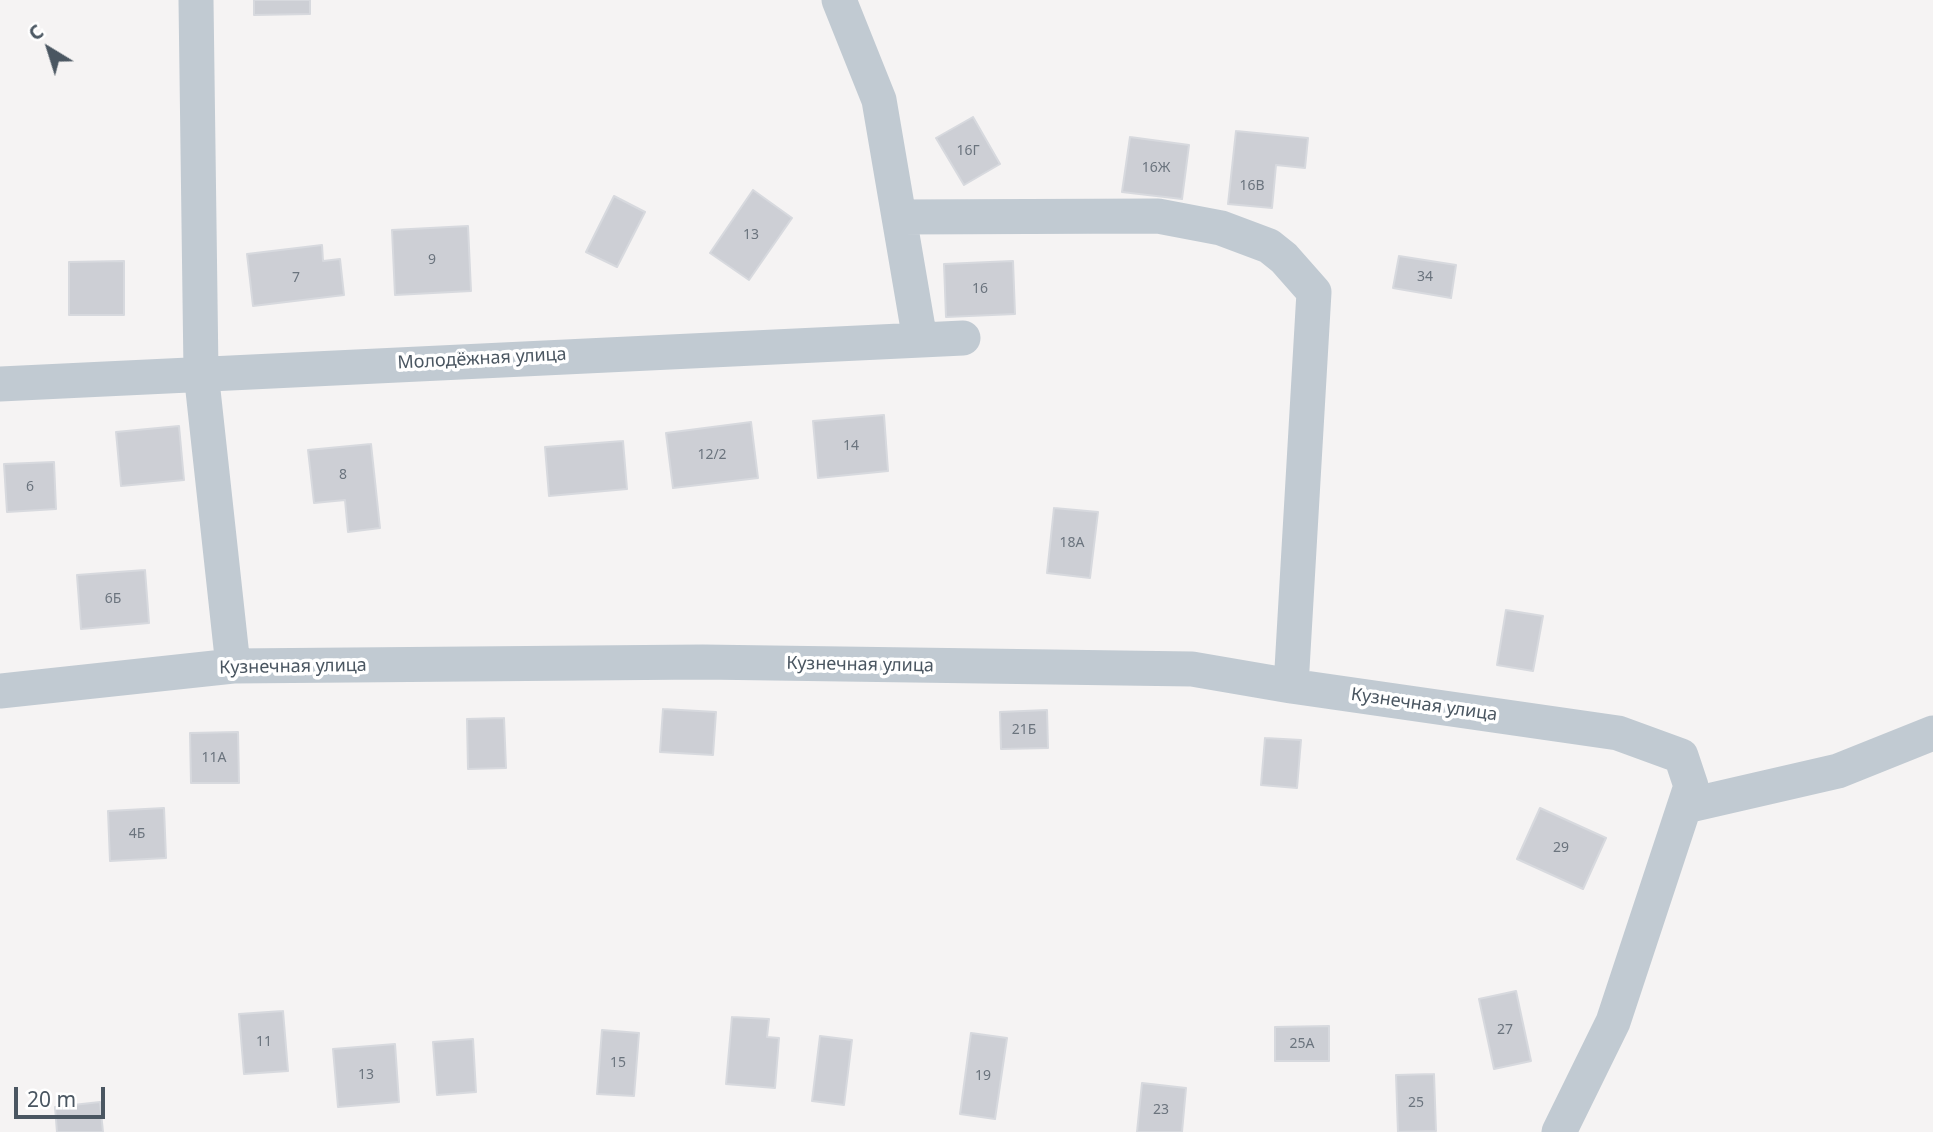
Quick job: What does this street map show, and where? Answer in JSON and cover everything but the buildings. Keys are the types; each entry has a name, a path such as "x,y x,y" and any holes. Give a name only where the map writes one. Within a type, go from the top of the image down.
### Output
{"street":[{"path":"196,0 201,372 233,666"},
{"path":"839,0 879,100 920,340"},
{"path":"899,217 1158,216 1221,228 1269,246 1284,258 1314,292 1291,687"},
{"name":"Молодёжная улица","path":"0,384 201,372 963,338"},
{"name":"Кузнечная улица","path":"0,691 233,666 703,663 1192,669 1291,687 1618,733 1681,756 1688,796"},
{"path":"1559,1132 1613,1022 1688,796 1838,771 1933,733"}]}
